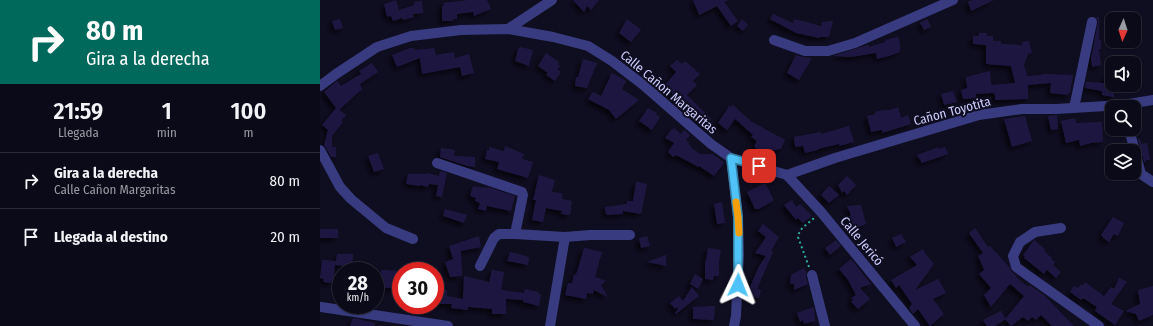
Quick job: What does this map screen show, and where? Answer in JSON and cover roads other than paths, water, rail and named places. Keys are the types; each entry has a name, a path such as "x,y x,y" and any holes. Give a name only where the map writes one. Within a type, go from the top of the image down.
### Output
{"street":[{"path":"508,29 552,0"},
{"path":"774,40 805,51 828,51 855,43 954,0"},
{"path":"1074,108 1092,22"},
{"name":"Calle Cañon Margaritas","path":"320,86 377,47 411,36 461,30 508,29 552,37 588,46 618,65 711,144 731,158 787,175"},
{"name":"Cañon Toyotita","path":"1141,102 1153,100"},
{"name":"Cañon Toyotita","path":"787,175 835,158 979,115 1022,109 1105,107"},
{"path":"1131,136 1141,174 1153,182"},
{"path":"320,150 340,187 351,199 386,228 413,239"},
{"path":"731,158 738,217 739,254 736,316 734,326"},
{"path":"437,163 522,192 523,195 515,234"},
{"name":"Calle Jericó","path":"787,175 821,212 916,326"},
{"path":"1061,228 1036,232 1020,242 1013,256 1016,267 1099,326"},
{"path":"480,266 494,238 499,234 565,237 630,234"},
{"path":"550,326 565,237"},
{"path":"812,275 825,326"},
{"path":"321,307 448,326"},
{"path":"736,316 741,326"}]}
